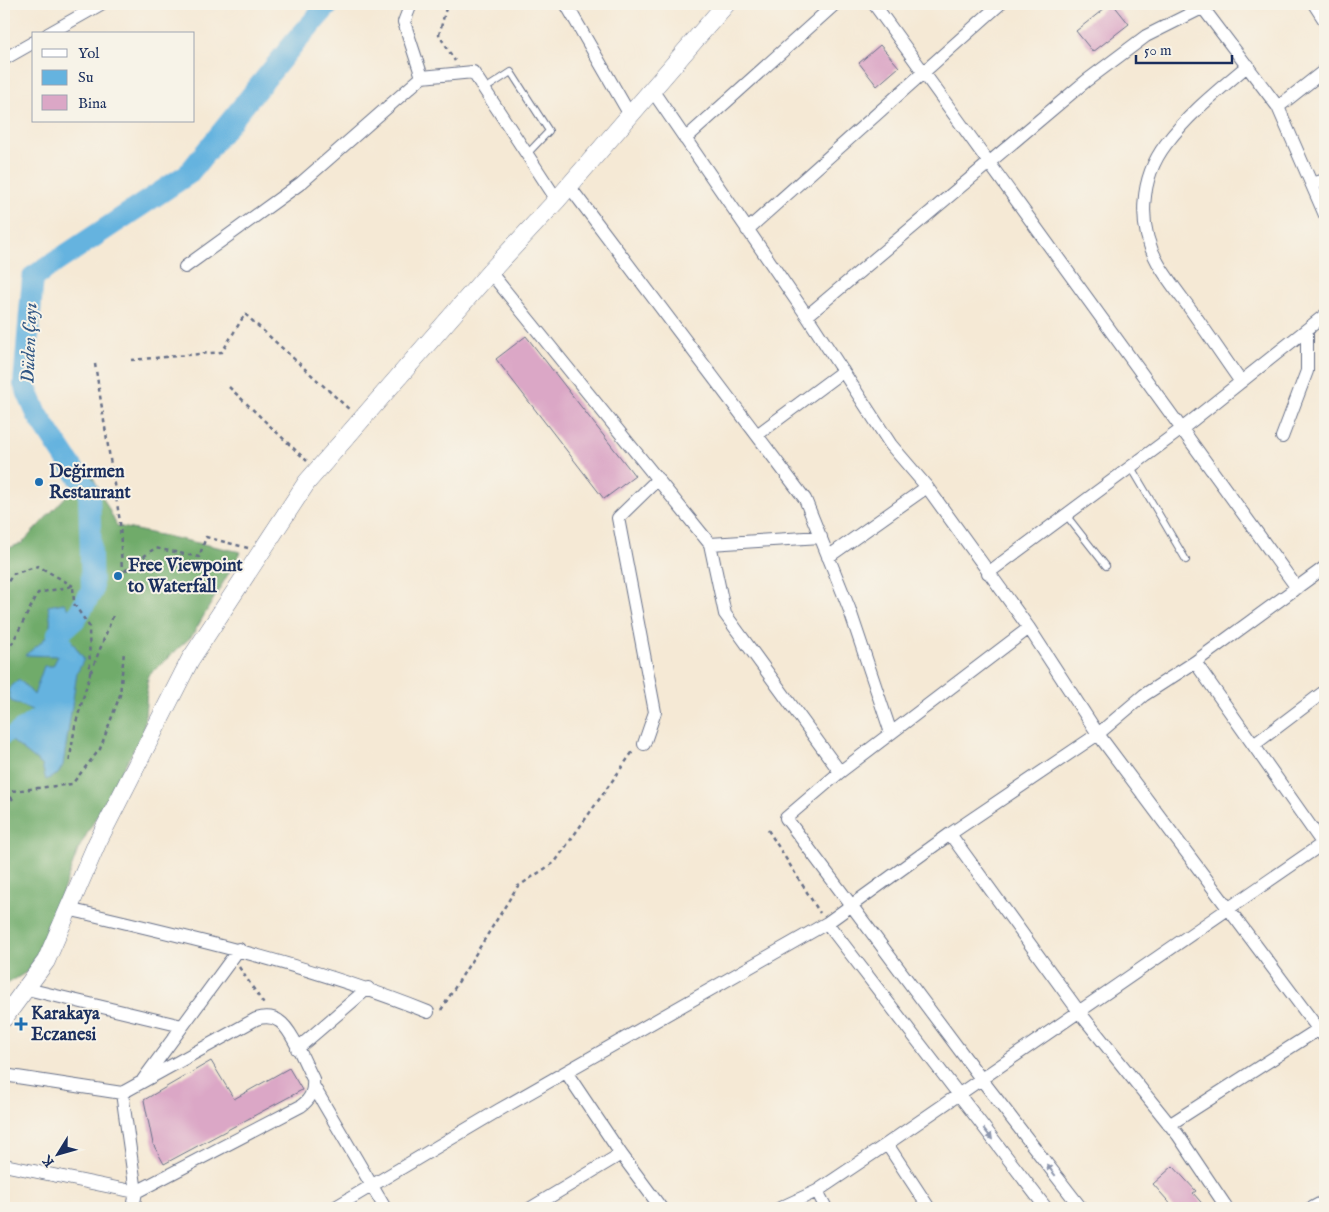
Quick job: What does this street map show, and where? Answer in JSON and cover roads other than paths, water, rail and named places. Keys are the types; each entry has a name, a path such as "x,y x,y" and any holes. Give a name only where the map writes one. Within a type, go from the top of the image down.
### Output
{"street":[{"path":"52,32 101,4"},
{"path":"411,4 404,22 422,77"},
{"path":"566,4 630,115"},
{"path":"6,1010 27,989 46,961 97,843 190,660 307,482 490,272 557,200 726,4"},
{"path":"685,139 835,4"},
{"path":"874,4 1183,428 1297,588"},
{"path":"747,230 1000,4"},
{"path":"807,316 1086,81 1146,36 1205,5 1278,107 1325,215"},
{"path":"1319,5 1325,21"},
{"path":"4,59 32,43"},
{"path":"1241,382 1158,263 1148,238 1144,212 1147,184 1151,170 1165,145 1182,124 1248,65"},
{"path":"1278,107 1325,70"},
{"path":"184,266 301,183 422,77 473,72 486,89 557,200"},
{"path":"652,90 807,316 891,445 927,487 1029,628 1098,734 1323,1031 1169,1125"},
{"path":"1312,184 1325,180"},
{"path":"569,186 805,499 849,608 891,733"},
{"path":"490,272 710,544 725,614 840,772"},
{"path":"988,573 1183,428 1325,315"},
{"path":"1282,437 1307,371 1307,330"},
{"path":"757,435 843,371"},
{"path":"644,744 655,712 618,518 658,479"},
{"path":"828,557 927,487"},
{"path":"710,544 821,537"},
{"path":"334,1208 566,1072 827,923 950,834 1098,734 1144,695 1195,662 1325,567"},
{"path":"1029,628 840,772 786,818 982,1080 1081,1208"},
{"path":"780,1208 818,1191 1230,910 1324,843 1195,662"},
{"path":"1255,744 1325,691"},
{"path":"950,834 1080,1013 1169,1125 1227,1208"},
{"path":"68,909 368,988 428,1012"},
{"path":"827,923 1046,1208"},
{"path":"141,1083 236,953"},
{"path":"297,1049 368,988"},
{"path":"27,989 182,1026"},
{"path":"4,1075 122,1093 256,1019 272,1018 280,1021 297,1049 313,1079 314,1087 385,1208"},
{"path":"566,1072 621,1154 661,1208"},
{"path":"4,1166 136,1192 308,1102 314,1087"},
{"path":"122,1093 136,1192 133,1208"},
{"path":"887,1144 929,1208"},
{"path":"531,1208 621,1154"},
{"path":"818,1191 826,1208"},
{"path":"1312,1208 1325,1201"}],"lane":[{"path":"486,89 511,72 550,131 528,153"},
{"path":"1131,467 1186,560"},
{"path":"1066,515 1106,566"}],"water":[{"path":"64,603 75,619 68,636 84,659 77,673 63,765 58,774 46,780 42,765 7,737 9,733 29,728 39,713 11,701 8,690 19,679 34,695 44,666 53,666 58,656 25,655 47,635 50,623 48,606"}],"waterway":[{"name":"Düden Çayı","path":"61,642 58,634 75,619 92,591 89,493 37,414 24,384 33,277 188,174 295,42 329,4"},
{"path":"4,738 54,703"}],"place":[{"name":"Değirmen Restaurant","path":"39,482"},
{"name":"Free Viewpoint to Waterfall","path":"118,576"},
{"name":"Karakaya Eczanesi","path":"21,1024"}]}
